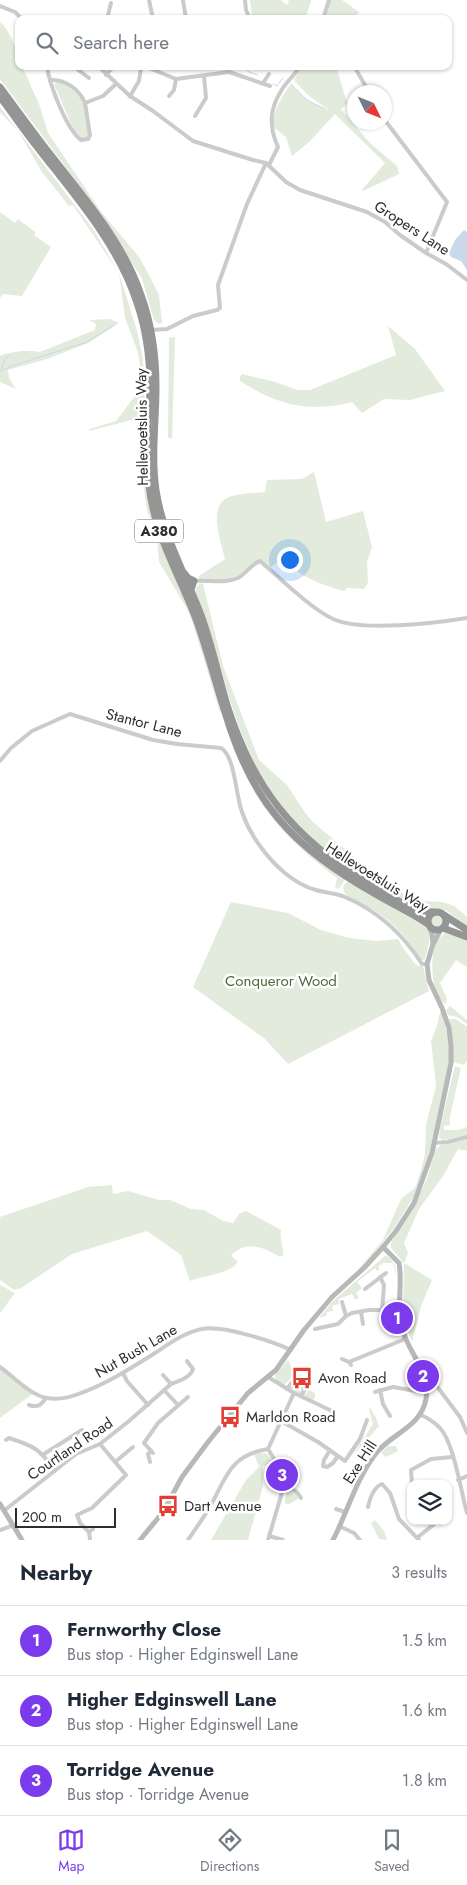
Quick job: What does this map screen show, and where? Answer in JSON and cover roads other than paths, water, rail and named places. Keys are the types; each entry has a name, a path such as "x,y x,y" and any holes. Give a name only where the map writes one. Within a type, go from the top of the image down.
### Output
{"highway":[{"name":"Hellevoetsluis Way","path":"0,87 114,239 128,264 140,292 151,330 156,372 153,446 156,488 162,520 206,631 240,741 257,777 272,799 297,829 340,866 415,909 434,912"},
{"name":"Hellevoetsluis Way","path":"0,97 101,232 119,260 136,300 145,331 149,362 147,463 154,515 166,552 196,619 231,734 249,775 276,816 315,855 340,873 428,925"},
{"path":"179,566 188,578 194,581 190,592"},
{"path":"467,930 439,912 434,912 428,917 428,925 434,930 442,929 467,937"},
{"path":"442,929 446,922 444,914"}],"street":[{"path":"149,0 151,15"},
{"path":"183,0 185,15"},
{"path":"245,0 248,15"},
{"path":"324,15 329,0"},
{"path":"108,15 111,3"},
{"path":"0,6 18,15"},
{"path":"48,70 50,80 72,131 84,141 88,139 90,136 85,103 78,92 62,80 50,80"},
{"path":"78,70 89,78"},
{"path":"102,70 139,103"},
{"path":"106,75 110,70"},
{"path":"130,96 139,81 141,70"},
{"path":"156,70 176,79 229,72 270,86"},
{"path":"151,330 167,330 193,316 220,308 218,285 247,204 278,147 271,126 271,113 281,91 297,70"},
{"path":"356,70 365,85"},
{"path":"263,84 269,74"},
{"path":"202,117 196,114 206,98 204,76"},
{"path":"169,94 176,79"},
{"path":"85,103 103,96 114,82"},
{"path":"130,96 193,142 268,164"},
{"path":"392,129 448,202 426,253"},
{"name":"Gropers Lane","path":"268,164 286,182 300,190 368,212 467,280"},
{"path":"194,581 232,580 244,574 260,561 318,609 338,621 361,625 440,622 467,618"},
{"name":"Stantor Lane","path":"0,761 11,748 32,731 70,714 153,740 221,748 226,751 230,760 241,810 258,843 275,864 309,888 346,897 376,913 401,935 422,964 427,964"},
{"path":"428,925 432,934 433,944"},
{"path":"140,1540 163,1512 187,1471 208,1442 248,1393 276,1370 304,1330 332,1297 360,1272 383,1247 414,1203 434,1143 448,1077 451,1046 446,1018 432,988 427,964 433,944 442,929"},
{"path":"434,1143 467,1137"},
{"path":"383,1247 399,1263 398,1310 405,1339 426,1380 427,1393 421,1415 441,1429 448,1440 467,1511"},
{"path":"368,1289 386,1273"},
{"path":"380,1277 384,1286 382,1311"},
{"path":"342,1302 346,1316"},
{"path":"315,1329 338,1324 352,1313 398,1310"},
{"path":"361,1312 362,1324"},
{"path":"326,1320 326,1327"},
{"name":"Nut Bush Lane","path":"29,1405 34,1407 40,1405 46,1398 74,1396 93,1388 123,1373 181,1337 204,1329 215,1329 272,1342 291,1350"},
{"path":"342,1359 350,1364 405,1339"},
{"name":"Courtland Road","path":"4,1510 76,1454 100,1444 171,1384 179,1382 195,1372 188,1361"},
{"path":"0,1367 22,1384 46,1398"},
{"path":"123,1373 148,1405"},
{"path":"164,1375 171,1384"},
{"path":"268,1377 294,1393 332,1411"},
{"path":"287,1389 292,1381 298,1380 303,1383 305,1389 301,1396"},
{"path":"426,1380 432,1381 436,1385 460,1417 467,1433"},
{"path":"375,1392 393,1387 427,1393"},
{"path":"164,1390 178,1405"},
{"path":"380,1390 383,1404 390,1416"},
{"path":"188,1540 230,1470 248,1455 268,1449 294,1393"},
{"path":"150,1462 148,1454 152,1452 144,1443 158,1423 188,1397"},
{"name":"Exe Hill","path":"334,1540 345,1512 365,1472 378,1452 411,1426 421,1415"},
{"path":"281,1421 345,1461 360,1439 368,1422"},
{"path":"44,1454 82,1430"},
{"path":"8,1437 32,1446 44,1454 55,1471"},
{"path":"90,1540 91,1531 80,1523 75,1516 92,1508 126,1475 100,1444"},
{"path":"115,1462 133,1447"},
{"path":"268,1449 279,1467 283,1489 268,1538 283,1540"},
{"path":"330,1450 323,1466 327,1468 338,1456"},
{"path":"412,1480 411,1470 431,1459 452,1457"},
{"path":"458,1480 467,1476"},
{"path":"368,1508 369,1499 379,1485 382,1484 390,1493 399,1519 419,1539 434,1525"},
{"path":"283,1489 293,1489 301,1498"},
{"path":"0,1504 22,1540"},
{"path":"335,1509 345,1512"},
{"path":"0,1530 14,1525"},
{"path":"339,1526 354,1533 360,1540"}],"water":[{"path":"464,230 467,232 467,270 461,261 451,257 449,253 455,240"}],"waterway":[{"path":"247,70 258,75"},
{"path":"273,84 277,86 283,78"},
{"path":"291,84 307,100 325,109"},
{"path":"1,371 87,342 114,325"},
{"path":"1,370 5,359 9,355"}],"place":[{"name":"Fernworthy Close","path":"397,1318"},
{"name":"Higher Edginswell Lane","path":"423,1376"},
{"name":"Avon Road","path":"302,1378"},
{"name":"Marldon Road","path":"230,1417"},
{"name":"Torridge Avenue","path":"282,1475"},
{"name":"Dart Avenue","path":"168,1506"}],"park label":[{"name":"Conqueror Wood","path":"281,981"}]}
